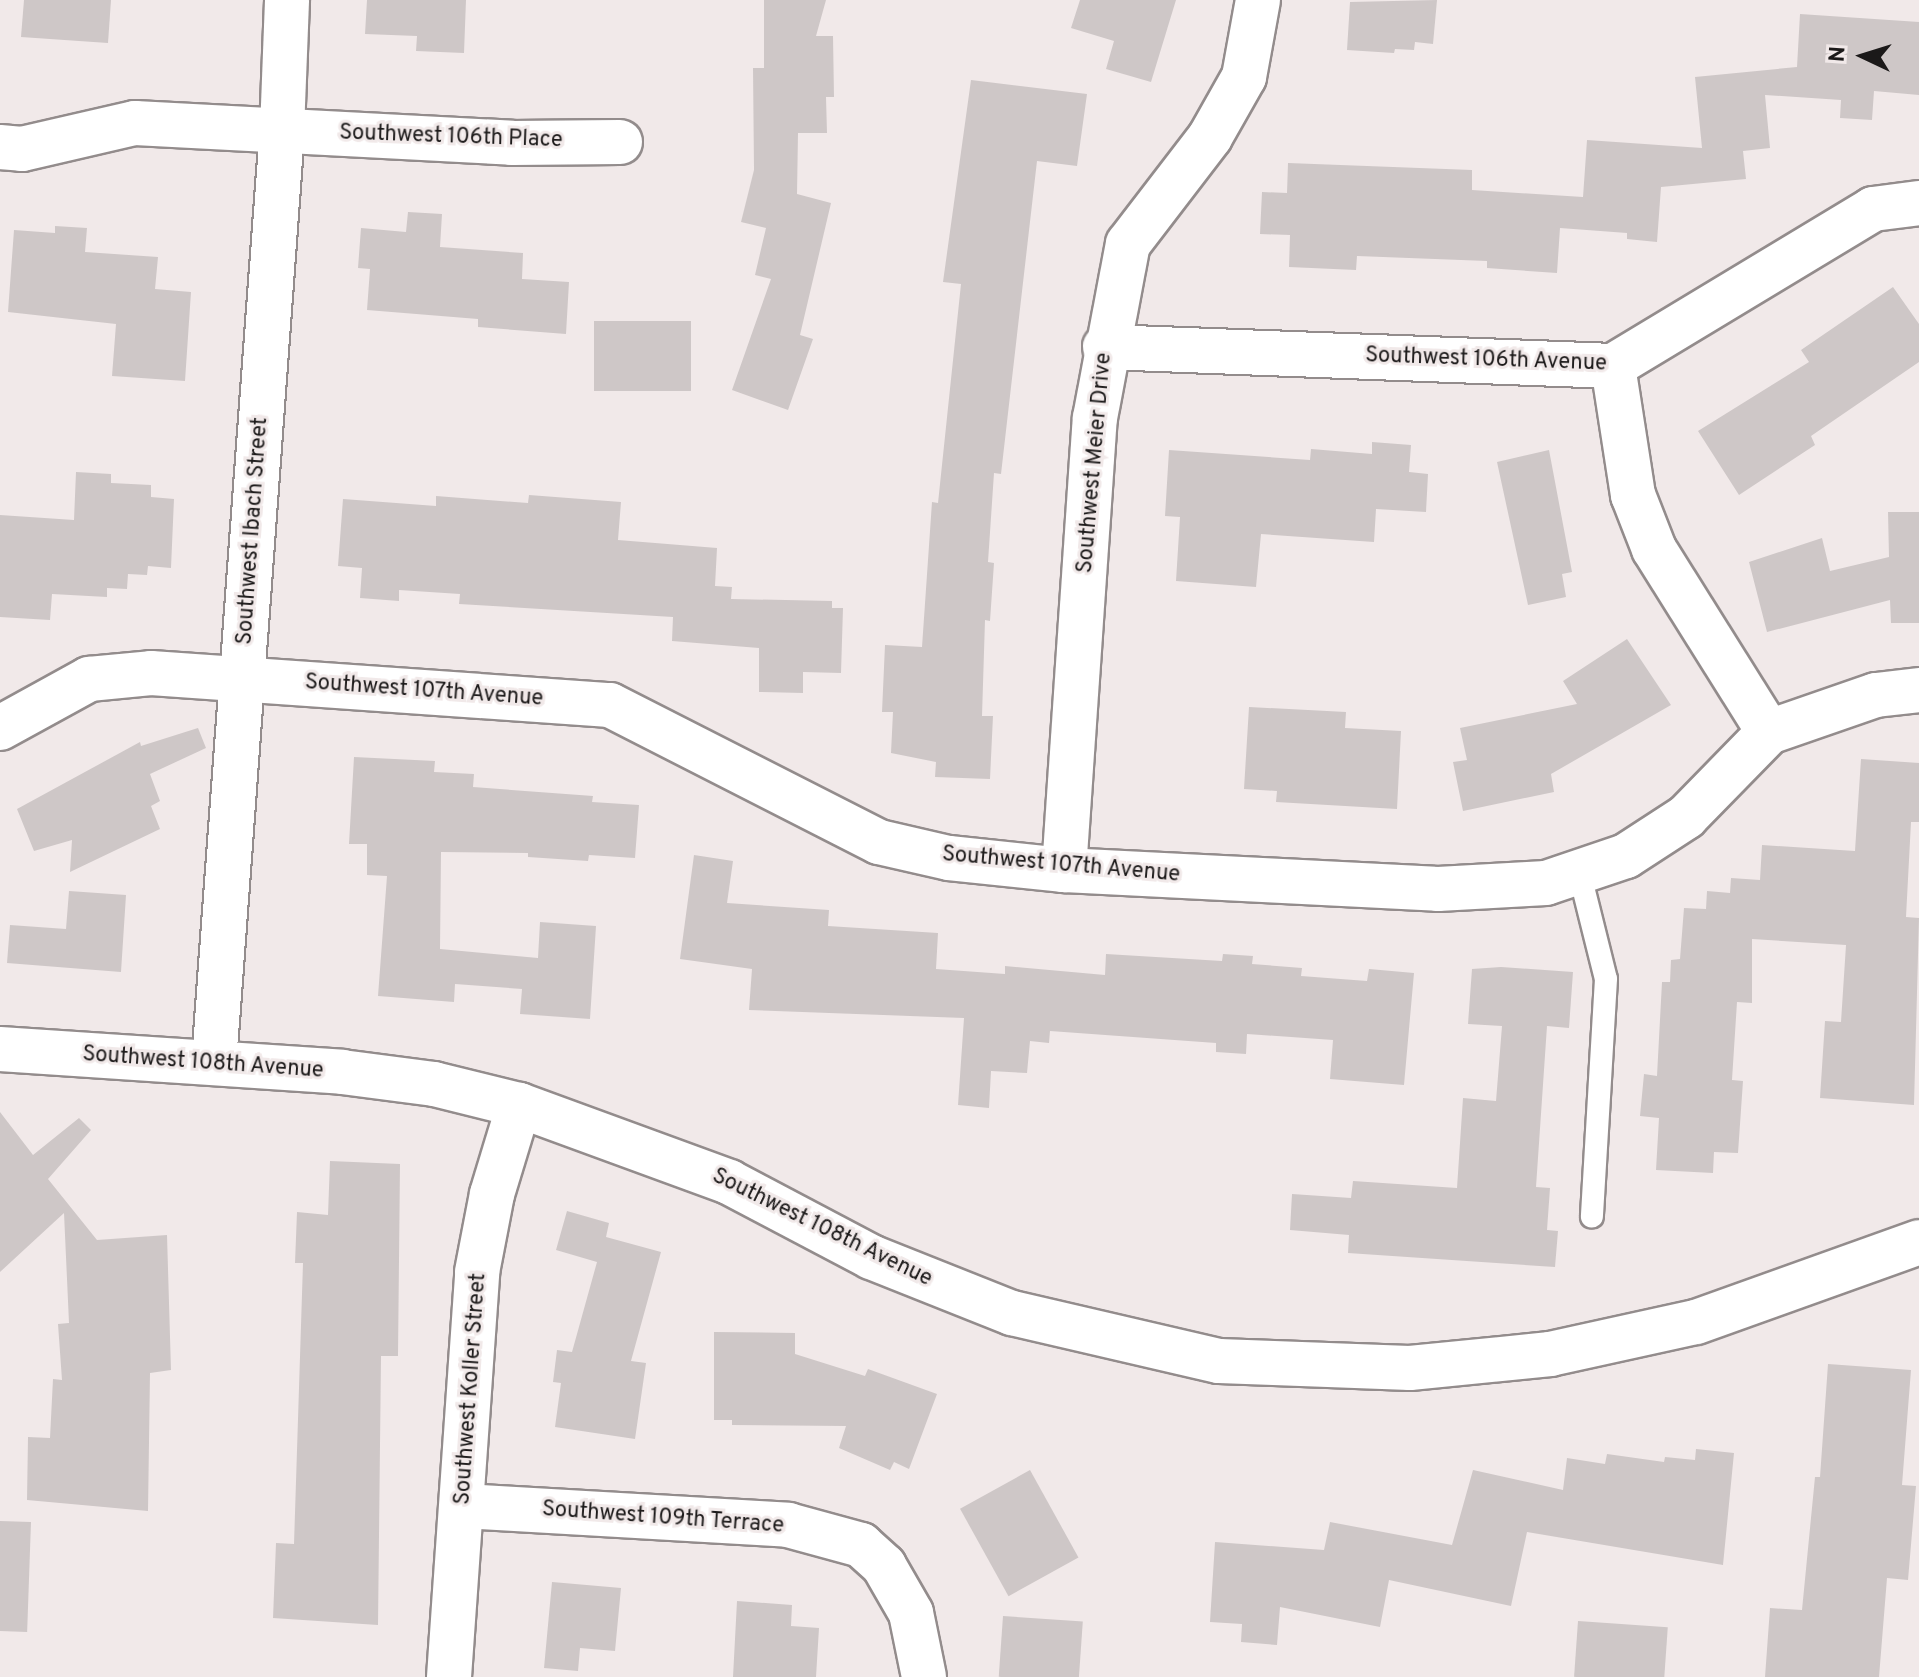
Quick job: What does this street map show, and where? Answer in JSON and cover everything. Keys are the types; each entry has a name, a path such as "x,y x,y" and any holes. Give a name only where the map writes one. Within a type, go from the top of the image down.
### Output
{"street":[{"name":"Southwest Ibach Street","path":"214,1062 282,131 287,0"},
{"name":"Southwest Meier Drive","path":"1064,870 1095,418 1105,347 1128,244 1210,137 1244,77 1258,0"},
{"path":"0,147 22,149 135,123 282,131"},
{"name":"Southwest 106th Place","path":"282,131 512,143 620,142"},
{"name":"Southwest 106th Avenue","path":"1105,347 1613,366 1873,209 1919,203"},
{"path":"1613,366 1633,495 1654,549 1769,732"},
{"name":"Southwest 107th Avenue","path":"0,728 89,679 187,672 610,705 879,842 949,858 1064,870 1438,889 1546,883 1626,856 1686,817 1769,732 1876,695 1919,690"},
{"name":"Southwest 108th Avenue","path":"0,1049 214,1062 434,1084 519,1105 716,1176 871,1257 1012,1313 1219,1361 1410,1368 1550,1354 1696,1322 1919,1242"},
{"name":"Southwest Koller Street","path":"449,1677 477,1272 492,1194 519,1105"},
{"name":"Southwest 109th Terrace","path":"463,1506 788,1525 861,1545 884,1566 911,1613 924,1677"}],"lane":[{"path":"1579,871 1606,979 1592,1217"}],"building":[{"path":"24,0 111,0 108,43 21,37"},
{"path":"367,0 466,0 464,53 416,51 417,36 365,34"},
{"path":"764,0 826,0 816,36 833,36 834,97 826,97 827,133 798,133 797,194 831,203 800,335 813,339 788,410 732,390 771,279 755,275 766,228 741,222 754,170 753,68 764,68"},
{"path":"1080,0 1176,0 1151,82 1106,69 1114,41 1071,28"},
{"path":"1437,0 1433,44 1415,42 1414,50 1395,49 1394,53 1347,50 1350,2"},
{"path":"1800,14 1919,22 1919,95 1874,91 1872,120 1840,118 1841,100 1765,95 1770,148 1743,151 1746,179 1661,187 1657,242 1627,239 1627,233 1560,228 1557,273 1487,268 1487,261 1357,256 1356,270 1289,267 1290,235 1260,234 1262,192 1287,193 1288,163 1472,170 1472,190 1583,197 1587,140 1702,148 1695,77 1797,67"},
{"path":"971,80 1087,94 1077,166 1037,161 1001,474 994,473 988,562 994,563 990,621 985,620 982,716 993,716 990,779 935,777 936,762 891,753 893,712 882,712 885,645 922,647 932,502 938,503 961,284 943,282"},
{"path":"408,212 442,214 440,247 523,253 522,279 569,282 566,334 478,327 478,319 367,310 370,269 358,268 361,228 406,232"},
{"path":"55,226 87,228 85,252 158,257 155,289 191,292 185,381 112,376 116,324 8,312 14,230 55,233"},
{"path":"1893,287 1919,324 1919,362 1811,436 1815,445 1739,495 1698,431 1809,362 1801,350"},
{"path":"594,321 691,321 691,391 594,391"},
{"path":"1372,442 1411,445 1409,472 1428,474 1426,512 1376,509 1374,542 1261,534 1256,587 1176,581 1180,517 1165,516 1169,450 1310,460 1311,449 1372,454"},
{"path":"1549,450 1572,572 1562,574 1566,597 1528,605 1497,462"},
{"path":"76,472 111,474 111,483 151,485 151,497 174,499 171,568 148,566 147,575 128,574 127,589 107,588 107,597 52,594 50,620 0,617 0,515 74,520"},
{"path":"529,495 621,502 618,540 717,548 715,586 732,587 731,599 832,601 832,608 843,608 841,673 803,672 803,693 759,692 759,648 672,641 673,617 459,604 460,594 399,590 399,601 360,598 362,568 338,566 343,499 436,506 436,496 528,503"},
{"path":"1888,512 1919,512 1919,623 1891,623 1890,600 1767,632 1749,562 1822,538 1830,571 1889,557"},
{"path":"1627,639 1671,705 1551,774 1554,792 1463,811 1453,762 1467,760 1460,728 1577,704 1563,681"},
{"path":"1249,707 1346,712 1345,728 1401,731 1397,809 1276,802 1277,791 1244,789"},
{"path":"198,728 206,748 150,774 160,801 151,806 160,829 70,872 72,840 34,851 17,809 140,742 141,746"},
{"path":"354,757 435,761 434,772 474,774 473,787 593,796 592,802 639,805 635,858 589,855 588,861 528,857 528,853 441,852 440,949 538,958 540,922 596,926 590,1019 520,1014 522,989 455,984 454,1002 378,996 387,876 367,875 367,844 349,844"},
{"path":"1861,759 1919,763 1919,822 1911,822 1906,917 1919,918 1914,1105 1820,1098 1825,1021 1841,1022 1846,945 1752,939 1752,1003 1737,1002 1732,1080 1743,1081 1738,1153 1714,1152 1713,1173 1656,1170 1659,1118 1640,1116 1644,1074 1657,1076 1662,982 1670,982 1671,960 1680,959 1684,908 1706,909 1707,891 1730,893 1731,878 1760,880 1762,845 1855,851"},
{"path":"694,855 733,861 727,903 829,910 828,926 938,933 936,969 1005,974 1005,966 1105,975 1106,954 1222,961 1223,954 1253,956 1252,964 1302,968 1301,976 1367,981 1369,969 1414,973 1404,1085 1330,1079 1333,1040 1247,1034 1246,1054 1216,1052 1216,1043 1050,1031 1049,1043 1030,1041 1027,1073 991,1071 989,1108 958,1105 964,1018 749,1010 752,969 680,959"},
{"path":"69,891 126,895 121,972 7,963 10,925 66,929"},
{"path":"1501,967 1573,972 1569,1028 1547,1026 1536,1187 1550,1188 1547,1230 1558,1231 1555,1267 1348,1253 1349,1235 1290,1230 1292,1194 1351,1198 1353,1181 1457,1188 1463,1098 1496,1101 1502,1026 1468,1024 1472,969"},
{"path":"0,1112 33,1155 79,1118 91,1130 48,1179 97,1240 167,1235 171,1370 150,1373 148,1511 27,1500 28,1437 50,1438 53,1379 62,1380 58,1324 69,1323 64,1213 0,1272"},
{"path":"330,1161 400,1164 398,1356 381,1356 378,1625 273,1618 276,1543 294,1544 303,1263 295,1263 297,1212 328,1215"},
{"path":"567,1211 609,1223 606,1237 661,1252 631,1361 646,1363 635,1439 555,1427 561,1383 553,1382 557,1350 572,1352 597,1262 556,1250"},
{"path":"714,1332 795,1333 795,1354 865,1376 868,1369 937,1394 909,1469 894,1462 890,1470 839,1448 846,1426 732,1425 732,1420 714,1420"},
{"path":"1828,1364 1911,1370 1902,1485 1916,1486 1908,1580 1887,1578 1879,1677 1765,1677 1770,1608 1802,1610 1815,1477 1820,1477"},
{"path":"1696,1449 1734,1453 1723,1565 1527,1532 1511,1606 1389,1580 1380,1627 1280,1607 1277,1645 1241,1642 1242,1624 1210,1622 1215,1542 1324,1550 1330,1522 1452,1545 1473,1470 1563,1490 1567,1458 1605,1464 1607,1454 1664,1462 1665,1457 1695,1460"},
{"path":"1030,1470 1078,1557 1009,1596 960,1509"},
{"path":"0,1521 31,1522 27,1632 0,1631"},
{"path":"552,1582 621,1588 615,1651 580,1648 578,1671 544,1668"},
{"path":"737,1601 792,1605 791,1626 819,1628 816,1677 733,1677"},
{"path":"1003,1616 1083,1622 1079,1677 999,1677"},
{"path":"1578,1621 1668,1627 1664,1677 1574,1677"}]}
